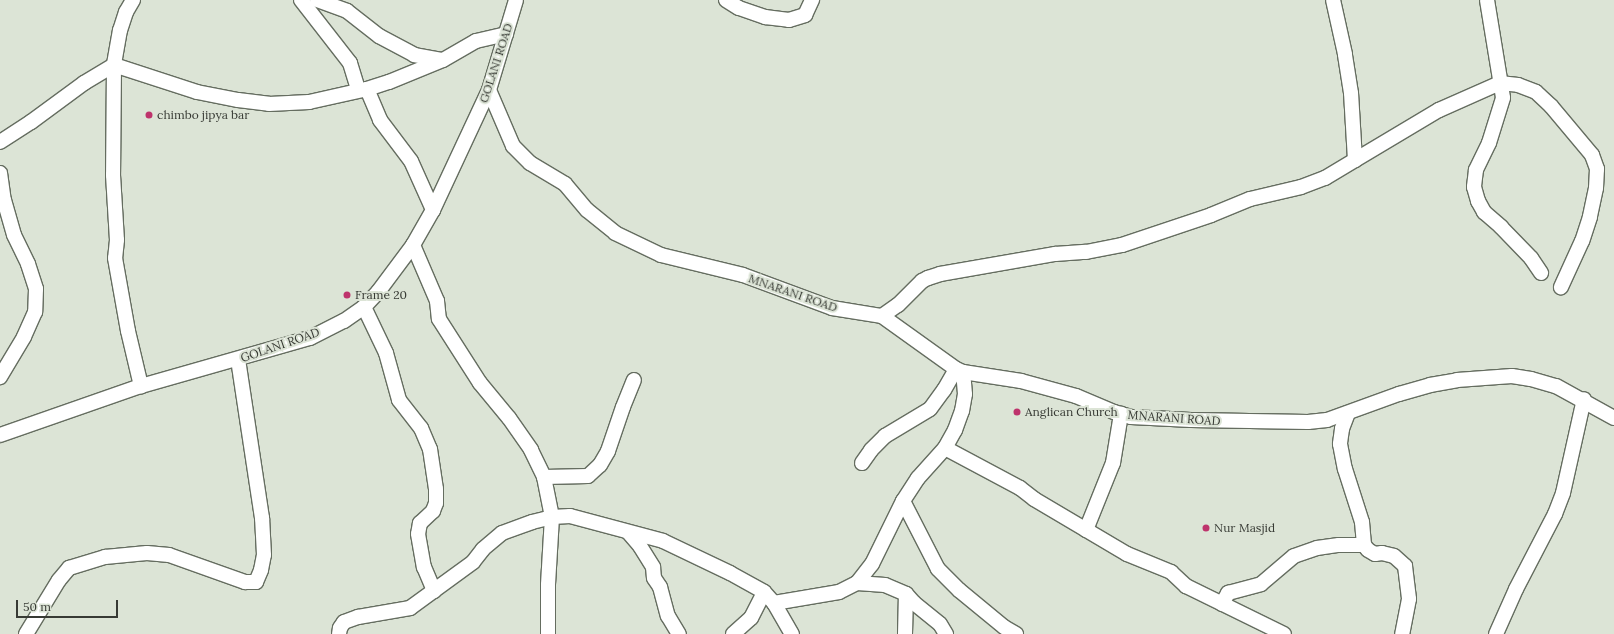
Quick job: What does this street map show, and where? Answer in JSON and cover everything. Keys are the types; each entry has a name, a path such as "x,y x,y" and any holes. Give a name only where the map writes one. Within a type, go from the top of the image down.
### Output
{"street":[{"path":"132,0 120,30 114,65 113,175 117,240 115,258 128,330 141,386"},
{"path":"301,0 350,63 362,90 380,120 411,161 433,210"},
{"path":"317,0 347,11 379,36 414,55 443,60"},
{"name":"GOLANI ROAD","path":"0,435 141,386 238,360 310,338 344,321 364,307 378,292 413,245 433,210 489,90 516,0"},
{"path":"726,0 739,8 765,17 789,20 805,15 812,0"},
{"path":"1333,0 1345,54 1351,93 1355,160"},
{"path":"1487,0 1503,98 1489,143 1476,170 1474,187 1478,201 1484,212 1502,227 1531,258 1542,274"},
{"path":"0,142 31,122 84,83 114,65 197,92 269,104 309,102 362,90 443,60 476,41 506,34"},
{"path":"882,316 898,305 922,281 940,274 1055,254 1086,252 1122,245 1211,215 1250,199 1301,187 1326,178 1439,110 1500,83 1518,85 1536,92 1551,106 1592,155 1596,169 1596,188 1590,217 1582,241 1561,287"},
{"name":"MNARANI ROAD","path":"489,90 513,146 530,163 565,184 588,210 615,233 661,255 743,275 832,308 882,316 959,370 1020,381 1076,396 1131,417 1191,420 1308,422 1327,420 1381,400 1430,385 1486,377 1512,376 1531,379 1556,386 1584,400 1614,418"},
{"path":"0,174 4,200 14,235 36,289 34,312 24,337 0,377"},
{"path":"413,245 437,301 439,318 480,383 509,418 531,450 544,477 552,516 548,585 548,634"},
{"path":"364,307 386,353 399,400 421,428 430,449 436,484 436,503 433,511 420,523 418,534 424,567 434,591"},
{"path":"26,634 59,580 69,568 105,557 147,553 169,554 245,582 256,582 261,570 264,555 262,518 238,360"},
{"path":"774,603 839,592 856,583 872,564 903,501 918,478 946,448 955,430 962,411 965,394 959,370"},
{"path":"862,463 871,450 885,436 930,409 959,370"},
{"path":"544,477 588,476 600,464 608,451 622,407 634,380"},
{"path":"1496,634 1516,589 1545,534 1563,492 1584,400"},
{"path":"1348,413 1342,429 1340,444 1345,468 1362,522 1364,545 1374,554 1382,553 1394,556 1405,566 1409,599 1402,634"},
{"path":"1086,530 1113,463 1121,414"},
{"path":"946,448 1020,488 1034,500 1127,554 1171,572 1186,586 1284,634"},
{"path":"903,501 938,569 960,590 1004,627 1016,634"},
{"path":"339,634 340,628 344,622 358,617 410,608 473,562 484,549 502,533 552,516 570,516 648,536 684,550 764,592 774,603 792,634"},
{"path":"628,532 640,546 653,567 654,578 660,588 668,616 679,634"},
{"path":"1222,604 1228,593 1261,584 1294,556 1317,548 1339,545 1364,545"},
{"path":"856,583 885,585 906,594 914,603 940,624 946,634"},
{"path":"733,634 751,618 764,592"},
{"path":"905,634 906,594"}],"place":[{"name":"chimbo jipya bar","path":"149,115"},
{"name":"Frame 20","path":"347,295"},
{"name":"Anglican Church","path":"1017,412"},
{"name":"Nur Masjid","path":"1206,528"}]}
